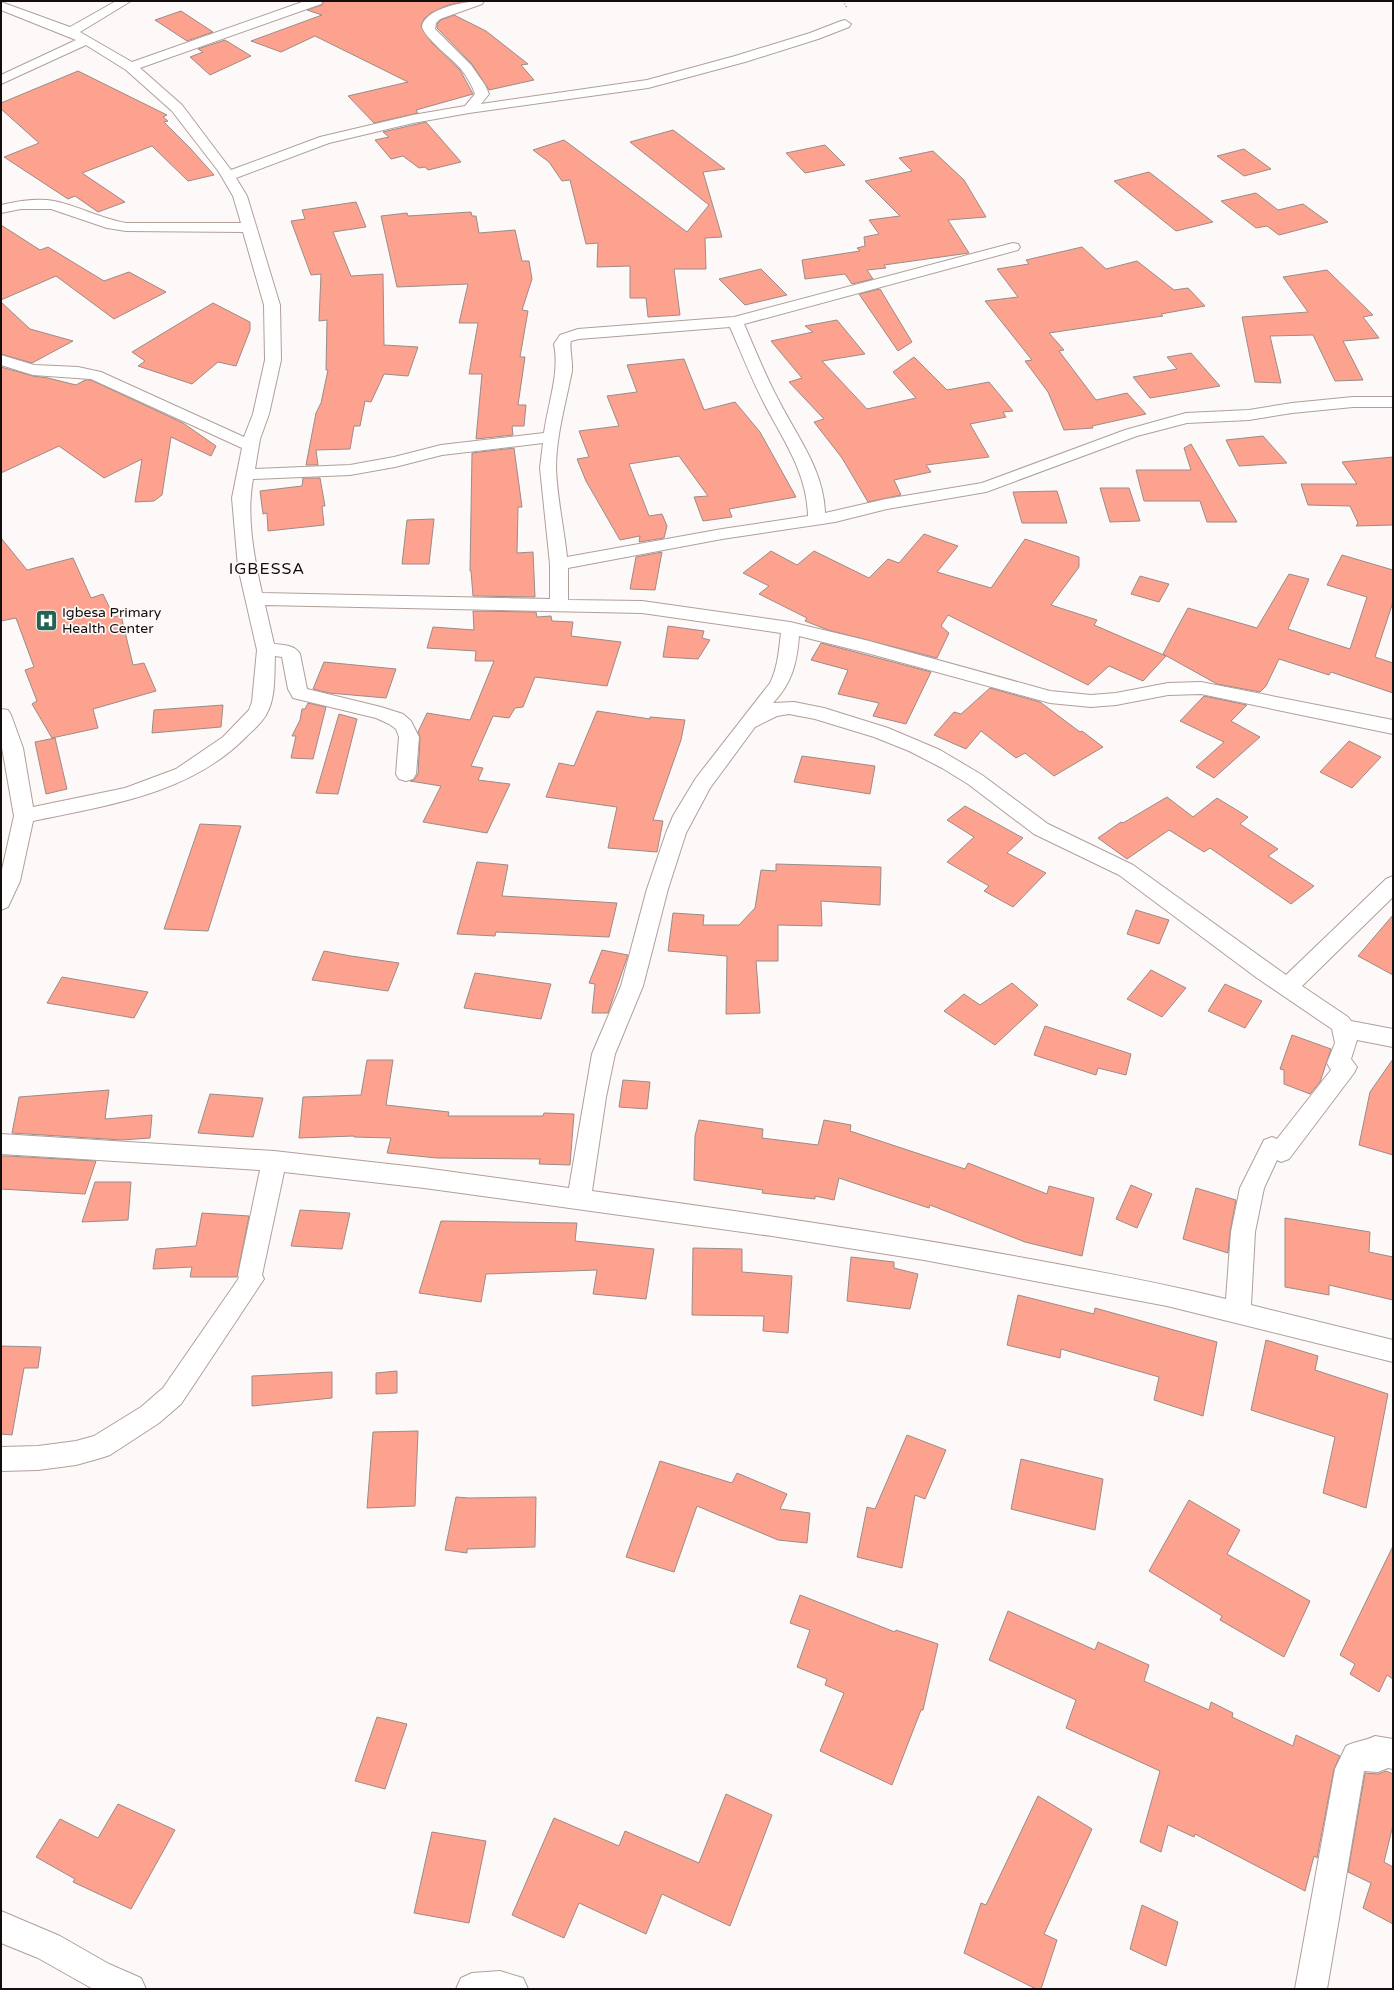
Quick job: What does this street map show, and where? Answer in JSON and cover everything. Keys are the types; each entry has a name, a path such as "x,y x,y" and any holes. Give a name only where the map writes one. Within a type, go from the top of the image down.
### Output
{"street":[{"path":"71,32 125,1"},
{"path":"131,67 317,1"},
{"path":"469,108 482,94 481,90 471,74 428,31 428,26 431,19 436,16 478,1"},
{"path":"1,6 71,32 86,40 131,67 177,108 228,176 240,196 272,305 273,360 261,414 250,446 241,498 247,567 266,650 262,702 258,713 230,742 183,774 128,794 24,816"},
{"path":"228,176 325,140 413,119 469,108 562,97 648,84 740,59 814,36 845,24"},
{"path":"1,80 86,40"},
{"path":"1,209 21,205 52,205 126,227 169,226 250,228"},
{"path":"559,605 559,564 548,468 552,436 564,370 562,344 565,338 578,334 736,322 1013,247"},
{"path":"736,322 774,408 805,460 818,503 817,519"},
{"path":"1,360 33,370 78,372 95,375 250,446"},
{"path":"559,564 850,514 907,500 953,494 986,487 1131,433 1186,418 1249,415 1292,408 1353,402 1393,402"},
{"path":"245,474 350,470 395,462 441,450 552,436"},
{"path":"254,599 642,607 790,628 869,647 1050,696 1071,700 1097,701 1168,689 1201,688 1393,727"},
{"path":"579,1199 601,1063 610,1036 629,996 663,871 676,832 699,790 727,749 751,722 781,680 788,658 790,628"},
{"path":"266,650 285,651 291,654 297,690 300,694 381,713 396,719 404,726 409,737 406,774"},
{"path":"751,722 762,714 774,709 786,708 801,710 868,728 931,755 965,772 1040,829 1102,857 1126,870 1287,987 1333,1016 1345,1030 1348,1037 1338,1063 1346,1067 1281,1152 1272,1147 1252,1188 1242,1232 1238,1313"},
{"path":"1,715 13,748 24,816 10,880 1,902"},
{"path":"1287,987 1393,884"},
{"path":"1345,1030 1393,1038"},
{"path":"1,1144 274,1161 424,1178 772,1226 924,1250 1167,1295 1393,1351"},
{"path":"1,1458 38,1458 76,1453 101,1446 150,1415 172,1396 252,1279 250,1275 274,1161"},
{"path":"1311,1989 1350,1769 1356,1756 1378,1757 1375,1751 1393,1754"},
{"path":"1,1927 49,1947 98,1975 130,1989"},
{"path":"472,1989 500,1987 512,1989"}],"building":[{"path":"324,1 466,1 448,5 431,13 424,19 421,26 432,43 460,70 473,94 416,110 418,113 374,123 348,96 408,82 315,36 281,52 251,41 322,15 307,10 322,5"},
{"path":"181,11 213,32 187,41 155,20"},
{"path":"454,15 486,31 528,64 521,65 534,80 489,90 472,64 437,28 437,24 441,20"},
{"path":"225,40 251,56 210,75 190,57 203,52 198,49"},
{"path":"78,71 167,115 163,117 168,121 164,122 214,175 188,181 152,146 82,173 125,202 98,212 75,196 68,199 4,157 39,143 1,109 1,103"},
{"path":"426,122 461,162 428,170 425,167 419,168 403,156 391,159 375,140 389,137 383,132"},
{"path":"673,130 725,169 703,172 722,237 705,238 706,269 674,269 680,315 648,317 646,298 630,298 630,266 597,267 598,243 586,244 570,180 562,181 549,162 533,150 564,140 687,232 709,205 630,142"},
{"path":"825,145 845,165 805,173 786,153"},
{"path":"1244,149 1271,169 1244,176 1217,156"},
{"path":"933,151 964,180 986,217 948,220 969,253 884,265 886,268 867,270 873,279 852,284 845,274 805,279 802,260 860,251 857,248 865,246 864,237 879,234 869,220 900,216 865,181 912,171 899,158"},
{"path":"1149,172 1213,222 1176,231 1114,181"},
{"path":"1256,193 1278,210 1303,204 1328,222 1279,235 1267,226 1256,228 1221,201"},
{"path":"356,202 366,227 333,232 351,276 383,274 384,345 418,347 408,376 384,374 371,402 365,401 360,426 354,426 350,449 316,450 318,465 306,465 316,413 321,403 328,370 326,370 327,320 319,321 321,274 311,275 291,221 305,219 302,210"},
{"path":"471,212 472,216 476,216 479,233 515,230 522,261 529,261 532,279 522,310 528,311 520,357 525,357 518,405 526,405 524,426 512,426 513,435 476,439 482,374 469,374 478,323 459,323 468,284 397,287 381,216 407,213 408,216"},
{"path":"1,225 40,250 48,247 104,281 129,272 166,292 114,319 56,276 1,300"},
{"path":"1082,247 1106,269 1137,261 1174,290 1188,288 1205,306 1161,314 1163,316 1049,333 1064,350 1059,351 1096,400 1127,393 1146,414 1092,426 1093,428 1064,430 1048,392 1025,361 1032,360 985,301 1018,297 997,269 1029,264 1026,260"},
{"path":"761,269 787,295 745,305 719,279"},
{"path":"1327,270 1373,315 1363,317 1379,338 1343,341 1363,380 1335,381 1313,335 1270,336 1281,383 1255,382 1242,317 1308,312 1283,277"},
{"path":"880,289 912,342 898,351 859,294"},
{"path":"1,302 30,329 73,341 32,363 1,354"},
{"path":"213,303 250,322 250,330 236,366 218,362 192,384 138,366 145,361 132,352"},
{"path":"837,320 865,354 822,361 867,409 916,398 893,372 914,357 947,390 989,382 1013,411 1003,412 1006,417 970,424 989,457 926,465 931,472 894,480 901,495 868,502 842,458 814,422 824,419 789,382 802,378 771,341 813,332 805,326"},
{"path":"1191,353 1220,386 1150,398 1133,377 1177,369 1167,357"},
{"path":"684,359 704,410 735,402 760,432 796,497 729,509 732,517 703,521 694,497 708,496 679,456 629,464 649,516 662,514 667,526 664,538 639,542 640,536 620,540 586,481 577,459 589,457 579,431 619,426 607,396 637,392 627,365"},
{"path":"1,367 33,376 76,385 85,380 91,380 183,423 216,446 211,456 171,437 162,495 154,501 135,502 142,459 104,478 59,446 1,473"},
{"path":"1263,436 1287,463 1239,466 1226,440"},
{"path":"1191,444 1237,522 1207,522 1200,501 1144,501 1136,470 1191,470 1184,448"},
{"path":"514,448 522,507 518,507 517,553 533,552 535,597 473,596 470,571 472,453"},
{"path":"1393,457 1393,525 1356,526 1358,523 1350,506 1308,505 1301,484 1357,484 1342,462"},
{"path":"303,478 320,478 325,506 322,506 324,525 268,531 267,513 263,514 260,491 302,486"},
{"path":"1100,488 1129,488 1140,521 1110,522"},
{"path":"1057,491 1067,523 1022,523 1013,492"},
{"path":"434,519 429,564 402,564 407,520"},
{"path":"924,534 958,546 937,572 991,588 1025,539 1079,557 1079,567 1051,605 1097,620 1094,625 1166,656 1143,681 1109,666 1088,685 948,615 941,626 949,633 937,658 828,630 805,621 807,618 759,594 769,586 743,573 771,551 797,565 814,551 869,578 888,559 899,563"},
{"path":"1,538 27,570 73,558 91,598 103,594 114,617 121,615 133,665 144,663 156,691 93,709 98,728 52,738 32,704 37,701 25,670 34,667 16,618 1,621"},
{"path":"662,552 655,590 630,589 636,557"},
{"path":"1342,555 1393,570 1393,602 1375,657 1393,663 1393,693 1331,672 1329,675 1279,659 1266,686 1260,692 1217,684 1163,654 1188,608 1257,628 1289,574 1309,579 1288,629 1350,649 1367,597 1327,585"},
{"path":"1140,576 1169,584 1159,602 1131,594"},
{"path":"473,611 536,612 537,617 551,616 552,621 573,622 571,636 621,642 607,686 535,677 523,707 515,708 509,718 493,716 471,766 483,768 478,780 510,784 487,833 423,822 441,786 410,781 414,780 418,774 420,737 418,732 427,713 470,720 494,661 475,661 476,651 427,648 433,627 474,630"},
{"path":"668,626 704,631 702,638 710,640 698,659 663,657"},
{"path":"821,643 931,672 906,724 873,716 879,703 838,694 848,670 811,660"},
{"path":"324,662 396,669 386,698 329,693 313,689"},
{"path":"990,688 1040,702 1103,747 1054,776 1025,753 1016,758 981,731 966,749 934,735 954,712 961,714"},
{"path":"1204,696 1247,705 1231,721 1260,737 1214,778 1196,767 1224,742 1180,721"},
{"path":"308,703 326,707 313,759 291,758 296,736 292,736 300,720 302,709 305,709"},
{"path":"223,705 221,727 152,733 154,710"},
{"path":"597,711 650,719 650,717 685,720 681,740 653,820 663,821 657,852 608,848 617,807 546,797 559,763 574,766"},
{"path":"339,714 357,719 338,794 316,793"},
{"path":"55,738 67,789 46,794 35,742"},
{"path":"1349,741 1381,757 1352,788 1320,772"},
{"path":"802,756 875,766 870,794 794,782"},
{"path":"1167,797 1193,817 1217,798 1248,817 1240,824 1278,849 1268,856 1314,886 1291,904 1210,848 1204,852 1169,830 1127,859 1098,838 1121,822 1123,823"},
{"path":"965,806 1023,838 1007,853 1046,873 1013,907 984,891 989,886 947,862 974,837 947,820"},
{"path":"200,824 241,826 208,931 164,929"},
{"path":"477,862 508,865 502,896 617,903 609,937 496,932 495,936 457,934"},
{"path":"776,864 881,867 880,905 821,901 822,926 778,925 778,961 756,961 760,1013 726,1014 727,956 668,951 673,913 704,915 703,925 739,925 755,908 761,870 776,871"},
{"path":"1136,910 1169,920 1159,944 1127,934"},
{"path":"1393,915 1393,975 1358,956"},
{"path":"602,950 628,955 608,1013 592,1013 595,984 589,983"},
{"path":"324,951 399,963 388,991 312,980"},
{"path":"1151,970 1186,988 1162,1017 1127,999"},
{"path":"475,973 551,984 541,1019 464,1008"},
{"path":"62,977 148,992 134,1018 47,1003"},
{"path":"1012,983 1038,1005 995,1045 944,1011 964,994 980,1005"},
{"path":"1225,984 1262,1001 1245,1028 1208,1011"},
{"path":"1045,1026 1131,1054 1126,1075 1098,1068 1096,1075 1034,1055"},
{"path":"1292,1035 1331,1049 1320,1082 1310,1094 1284,1084 1284,1070 1280,1069"},
{"path":"1393,1059 1393,1155 1359,1145 1370,1092"},
{"path":"367,1060 393,1060 386,1105 449,1112 448,1116 543,1116 544,1113 574,1114 570,1165 539,1164 540,1159 437,1158 387,1153 391,1138 354,1136 299,1138 303,1097 361,1095"},
{"path":"623,1080 650,1082 647,1109 619,1107"},
{"path":"109,1090 105,1119 152,1115 150,1138 122,1140 12,1133 19,1097"},
{"path":"210,1094 263,1098 253,1137 198,1133"},
{"path":"699,1120 763,1129 762,1138 818,1145 824,1120 851,1125 850,1131 965,1169 968,1163 1047,1194 1049,1186 1094,1198 1082,1256 1025,1242 930,1205 929,1208 839,1178 834,1200 815,1196 815,1199 762,1193 763,1190 694,1180 695,1136"},
{"path":"1,1156 96,1161 85,1194 1,1189"},
{"path":"95,1182 131,1182 128,1220 82,1222"},
{"path":"1131,1185 1152,1194 1137,1228 1116,1219"},
{"path":"1196,1188 1236,1200 1228,1253 1183,1239"},
{"path":"300,1210 350,1213 342,1249 291,1246"},
{"path":"202,1213 249,1216 237,1277 190,1277 192,1267 153,1269 156,1249 196,1246"},
{"path":"1285,1218 1370,1232 1369,1252 1393,1257 1393,1300 1329,1285 1329,1295 1285,1287"},
{"path":"441,1221 577,1223 575,1241 654,1249 646,1299 593,1294 597,1270 486,1274 481,1302 419,1293"},
{"path":"693,1248 742,1249 742,1272 792,1276 788,1333 763,1331 764,1316 692,1315"},
{"path":"851,1257 894,1262 894,1268 918,1274 910,1309 847,1301"},
{"path":"1018,1295 1094,1314 1095,1308 1217,1342 1203,1416 1154,1400 1159,1377 1061,1349 1060,1358 1007,1345"},
{"path":"1266,1340 1318,1356 1315,1370 1388,1394 1366,1508 1323,1493 1335,1437 1251,1410"},
{"path":"1,1346 41,1347 38,1368 24,1368 12,1435 1,1434"},
{"path":"397,1371 397,1393 376,1394 376,1373"},
{"path":"332,1372 332,1398 252,1406 252,1376"},
{"path":"418,1431 415,1506 367,1508 373,1432"},
{"path":"907,1435 946,1450 925,1499 915,1495 902,1568 857,1557 867,1507 875,1509"},
{"path":"1021,1459 1103,1479 1095,1530 1011,1509"},
{"path":"660,1461 732,1483 737,1473 787,1494 780,1509 810,1513 807,1543 778,1540 697,1506 674,1572 626,1557"},
{"path":"456,1497 536,1497 535,1547 467,1549 467,1553 445,1550"},
{"path":"1189,1500 1240,1530 1227,1554 1310,1601 1284,1657 1220,1620 1222,1616 1149,1571"},
{"path":"1393,1546 1393,1679 1387,1675 1379,1692 1350,1674 1355,1664 1340,1655"},
{"path":"800,1595 895,1632 896,1630 938,1644 923,1710 921,1710 892,1785 820,1751 844,1693 825,1685 827,1679 797,1667 810,1630 790,1623"},
{"path":"1008,1611 1095,1650 1098,1642 1149,1665 1144,1681 1209,1710 1211,1702 1233,1713 1232,1717 1293,1746 1296,1735 1340,1756 1334,1769 1317,1858 1314,1856 1305,1891 1195,1834 1194,1837 1168,1825 1161,1852 1140,1842 1160,1771 1066,1728 1076,1700 989,1660"},
{"path":"377,1717 407,1724 385,1789 355,1781"},
{"path":"1386,1771 1393,1774 1393,1825 1384,1862 1393,1867 1393,1924 1363,1908 1371,1883 1348,1872 1365,1773 1378,1774"},
{"path":"726,1794 772,1815 730,1926 662,1894 646,1934 579,1903 564,1938 512,1915 554,1818 619,1846 625,1831 699,1863"},
{"path":"1038,1796 1092,1829 1044,1934 1057,1940 1041,1989 1036,1989 964,1953 981,1903 986,1905"},
{"path":"118,1804 175,1830 131,1909 73,1882 75,1879 36,1857 60,1819 98,1838"},
{"path":"432,1832 486,1841 469,1923 414,1913"},
{"path":"1142,1905 1178,1922 1166,1966 1130,1949"}],"place":[{"name":"Igbesa Primary Health Center","path":"46,620"}],"district":[{"name":"IGBESSA","path":"267,569"}]}
